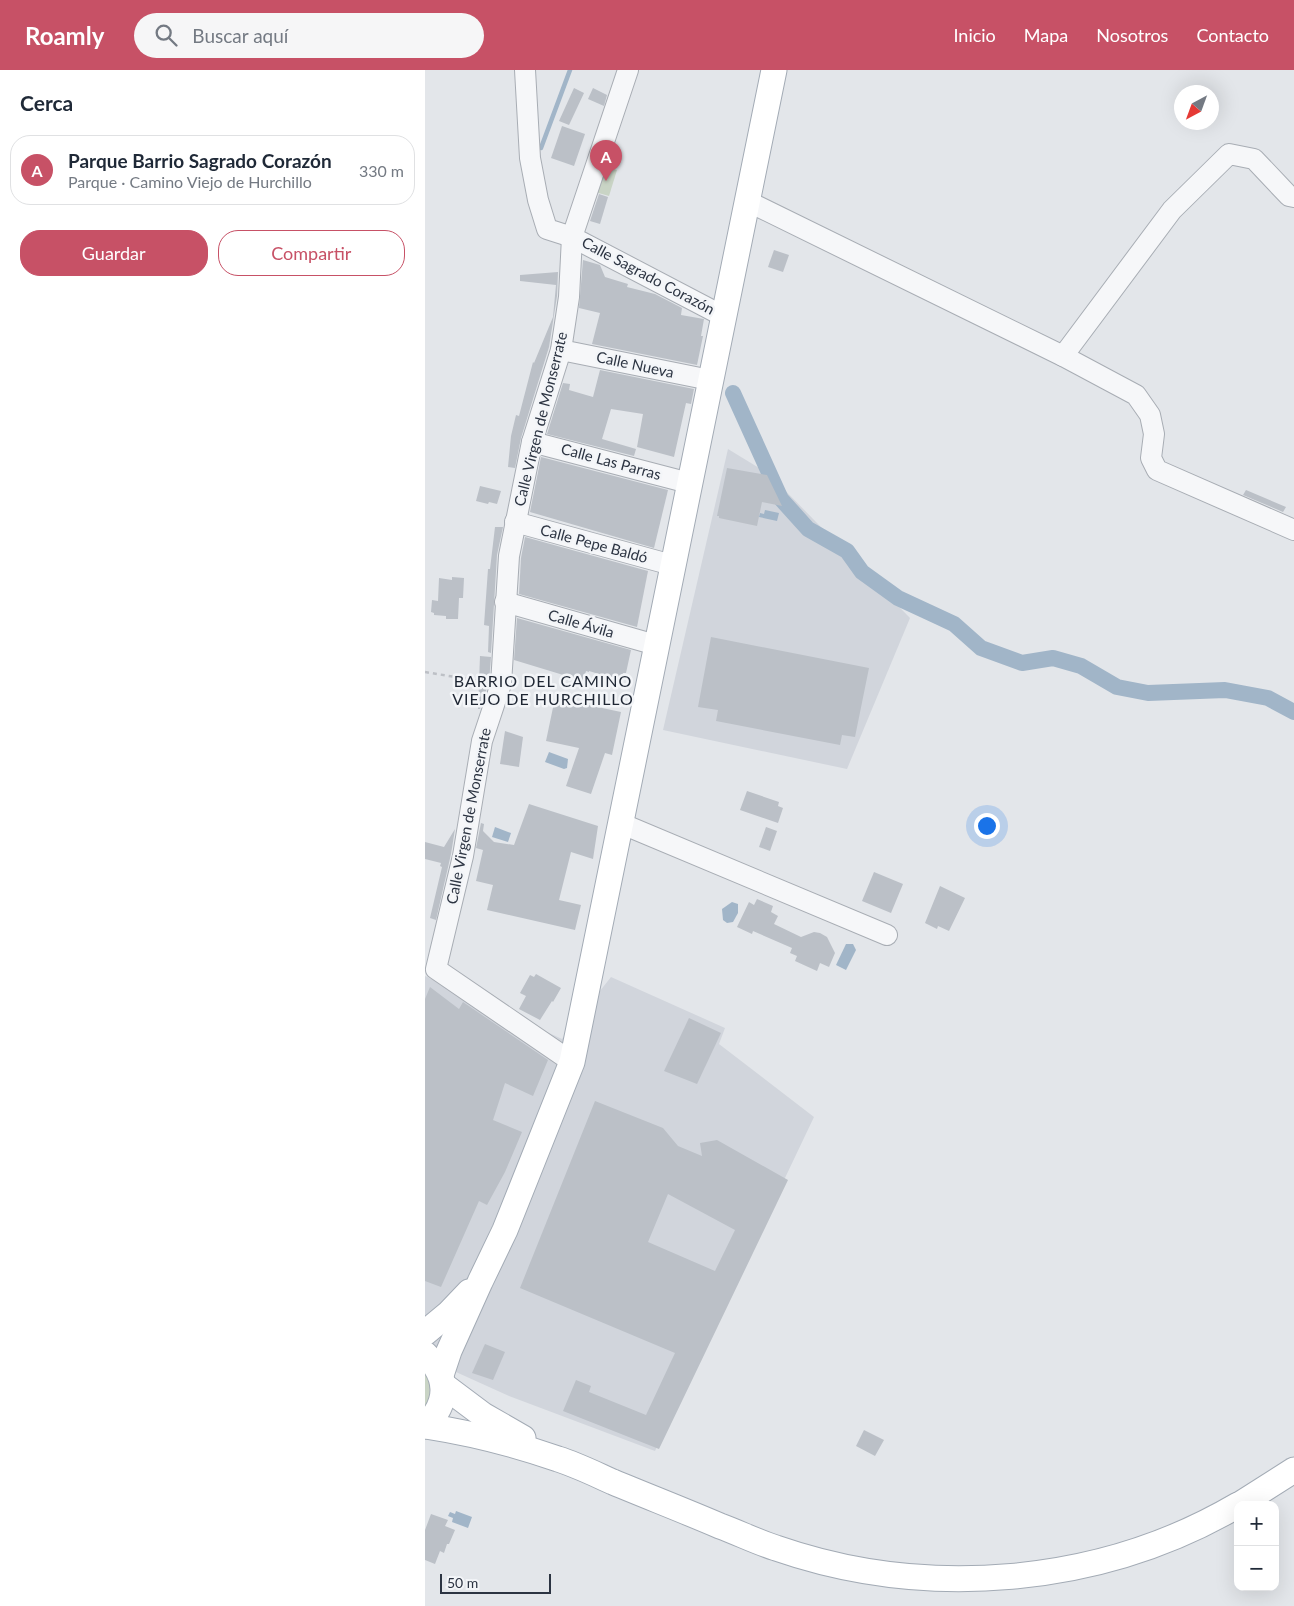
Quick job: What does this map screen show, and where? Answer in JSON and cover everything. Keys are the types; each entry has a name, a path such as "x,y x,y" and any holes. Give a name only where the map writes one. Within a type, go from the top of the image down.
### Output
{"main road":[{"path":"425,1426 436,1414 442,1400 442,1380 449,1350 505,1230 572,1062 774,70"},
{"path":"425,1333 449,1313 480,1282"},
{"path":"425,1354 435,1363 442,1380 483,1415 560,1459"},
{"path":"425,1426 475,1434 560,1459 775,1548 844,1568 915,1577 989,1579 1068,1569 1121,1556 1176,1538 1234,1507"},
{"path":"1244,1501 1294,1470"}],"street":[{"name":"Calle Sagrado Corazón","path":"525,70 530,158 538,200 547,229 572,237 723,316"},
{"name":"Calle Virgen de Monserrate","path":"572,1062 436,969 463,856 482,741 501,684 509,556 532,442 561,350 569,297 572,237 628,70"},
{"path":"1063,356 1173,210 1229,154 1254,159 1289,196 1294,197"},
{"path":"747,201 1063,356 1136,395 1150,415 1155,434 1151,458 1157,470 1294,530"},
{"name":"Calle Nueva","path":"561,350 710,380"},
{"name":"Calle Las Parras","path":"532,442 689,483"},
{"name":"Calle Pepe Baldó","path":"515,522 672,565"},
{"name":"Calle Ávila","path":"505,602 656,645"},
{"path":"620,823 887,935"}],"path":[{"path":"425,672 501,684"}],"shaded area":[{"path":"728,449 769,474 910,618 847,769 663,730"},
{"path":"425,976 562,1039 611,977 725,1028 719,1044 814,1117 655,1451 509,1396 425,1358"}],"green space":[{"path":"603,166 617,170 609,196 595,192"},
{"path":"425,1373 430,1391 425,1409"}],"water":[{"path":"765,510 779,513 777,521 759,517 760,513 764,514"},
{"path":"549,752 568,759 567,768 564,769 545,762"},
{"path":"495,827 511,833 508,842 492,837"},
{"path":"732,902 738,904 738,913 733,922 727,923 723,920 722,909"},
{"path":"846,944 853,944 856,950 846,970 836,965"},
{"path":"456,1511 472,1517 468,1528 452,1522 453,1518 448,1516 450,1512 455,1514"}],"building":[{"path":"574,88 584,93 569,125 559,121"},
{"path":"593,88 607,95 604,106 588,99"},
{"path":"562,126 585,134 574,166 551,158"},
{"path":"599,194 608,197 600,224 590,221"},
{"path":"774,250 789,255 783,272 768,267"},
{"path":"583,260 600,265 605,277 628,284 627,287 655,294 682,308 681,315 704,319 701,336 703,336 697,365 592,344 600,313 579,308"},
{"path":"558,272 557,296 549,347 521,438 515,468 508,467 511,436 516,415 519,416 533,362 553,317 556,285 520,281 520,275"},
{"path":"600,370 694,389 691,404 686,403 674,457 637,447 643,414 611,409 602,439 636,449 634,456 547,434 563,383 570,384 569,390 593,397"},
{"path":"541,457 668,490 654,548 530,512"},
{"path":"727,468 767,475 782,506 762,502 757,526 719,518 717,516"},
{"path":"480,486 501,491 497,504 476,501"},
{"path":"1246,490 1286,507 1283,512 1243,495"},
{"path":"495,527 503,527 497,555 491,653 488,652 489,626 484,625 488,569 490,569"},
{"path":"525,537 648,571 637,627 519,594 521,558"},
{"path":"452,577 464,578 463,598 459,598 458,619 446,619 446,616 434,615 431,612 432,600 438,601 439,578 452,580"},
{"path":"517,618 631,650 626,673 623,673 622,681 586,671 583,681 514,660"},
{"path":"711,637 869,668 855,737 842,735 840,745 716,721 718,710 698,707"},
{"path":"480,656 491,657 489,682 480,709 478,709"},
{"path":"555,698 621,712 612,755 605,753 591,794 566,786 579,748 546,741"},
{"path":"505,731 523,737 519,767 500,764"},
{"path":"747,791 779,802 778,806 783,808 778,823 740,810"},
{"path":"529,804 598,826 593,859 571,852 559,900 581,905 575,930 487,910 493,885 476,881 483,850 476,848 481,823 484,824 483,831 494,842 514,845"},
{"path":"766,827 777,831 770,851 759,847"},
{"path":"455,829 436,920 430,918 442,867 440,866 441,863 425,859 425,842 444,847"},
{"path":"874,872 903,884 891,913 862,901"},
{"path":"940,886 965,898 949,931 938,926 937,929 925,923"},
{"path":"757,899 773,906 771,912 778,916 774,924 801,937 814,932 827,937 835,953 829,967 820,963 817,971 795,961 797,956 790,953 792,948 753,931 752,934 737,927 749,902 754,905"},
{"path":"536,974 561,988 540,1020 519,1009 526,996 520,993 530,975 534,977"},
{"path":"430,987 459,1009 463,1002 548,1060 533,1096 505,1083 493,1120 522,1132 505,1172 487,1205 479,1201 441,1287 425,1281 425,999"},
{"path":"689,1018 721,1033 697,1084 664,1071"},
{"path":"595,1101 663,1128 678,1146 702,1156 700,1143 717,1140 788,1180 659,1449 563,1411 576,1380 591,1386 589,1392 646,1415 675,1353 520,1288","holes":["668,1194 735,1230 715,1271 648,1242"]},
{"path":"485,1344 505,1352 493,1380 472,1373"},
{"path":"864,1430 884,1440 875,1456 856,1446"},
{"path":"431,1514 448,1520 445,1526 455,1530 444,1553 440,1551 435,1564 425,1560 425,1530"}],"waterway":[{"path":"541,148 570,70"},
{"path":"733,393 781,499 808,529 847,551 862,572 898,598 954,624 981,648 1022,663 1053,658 1081,666 1117,687 1148,693 1225,690 1268,698 1294,712"}],"place":[{"name":"Parque Barrio Sagrado Corazón","path":"606,181"}],"district":[{"name":"BARRIO DEL CAMINO VIEJO DE HURCHILLO","path":"543,690"}]}
